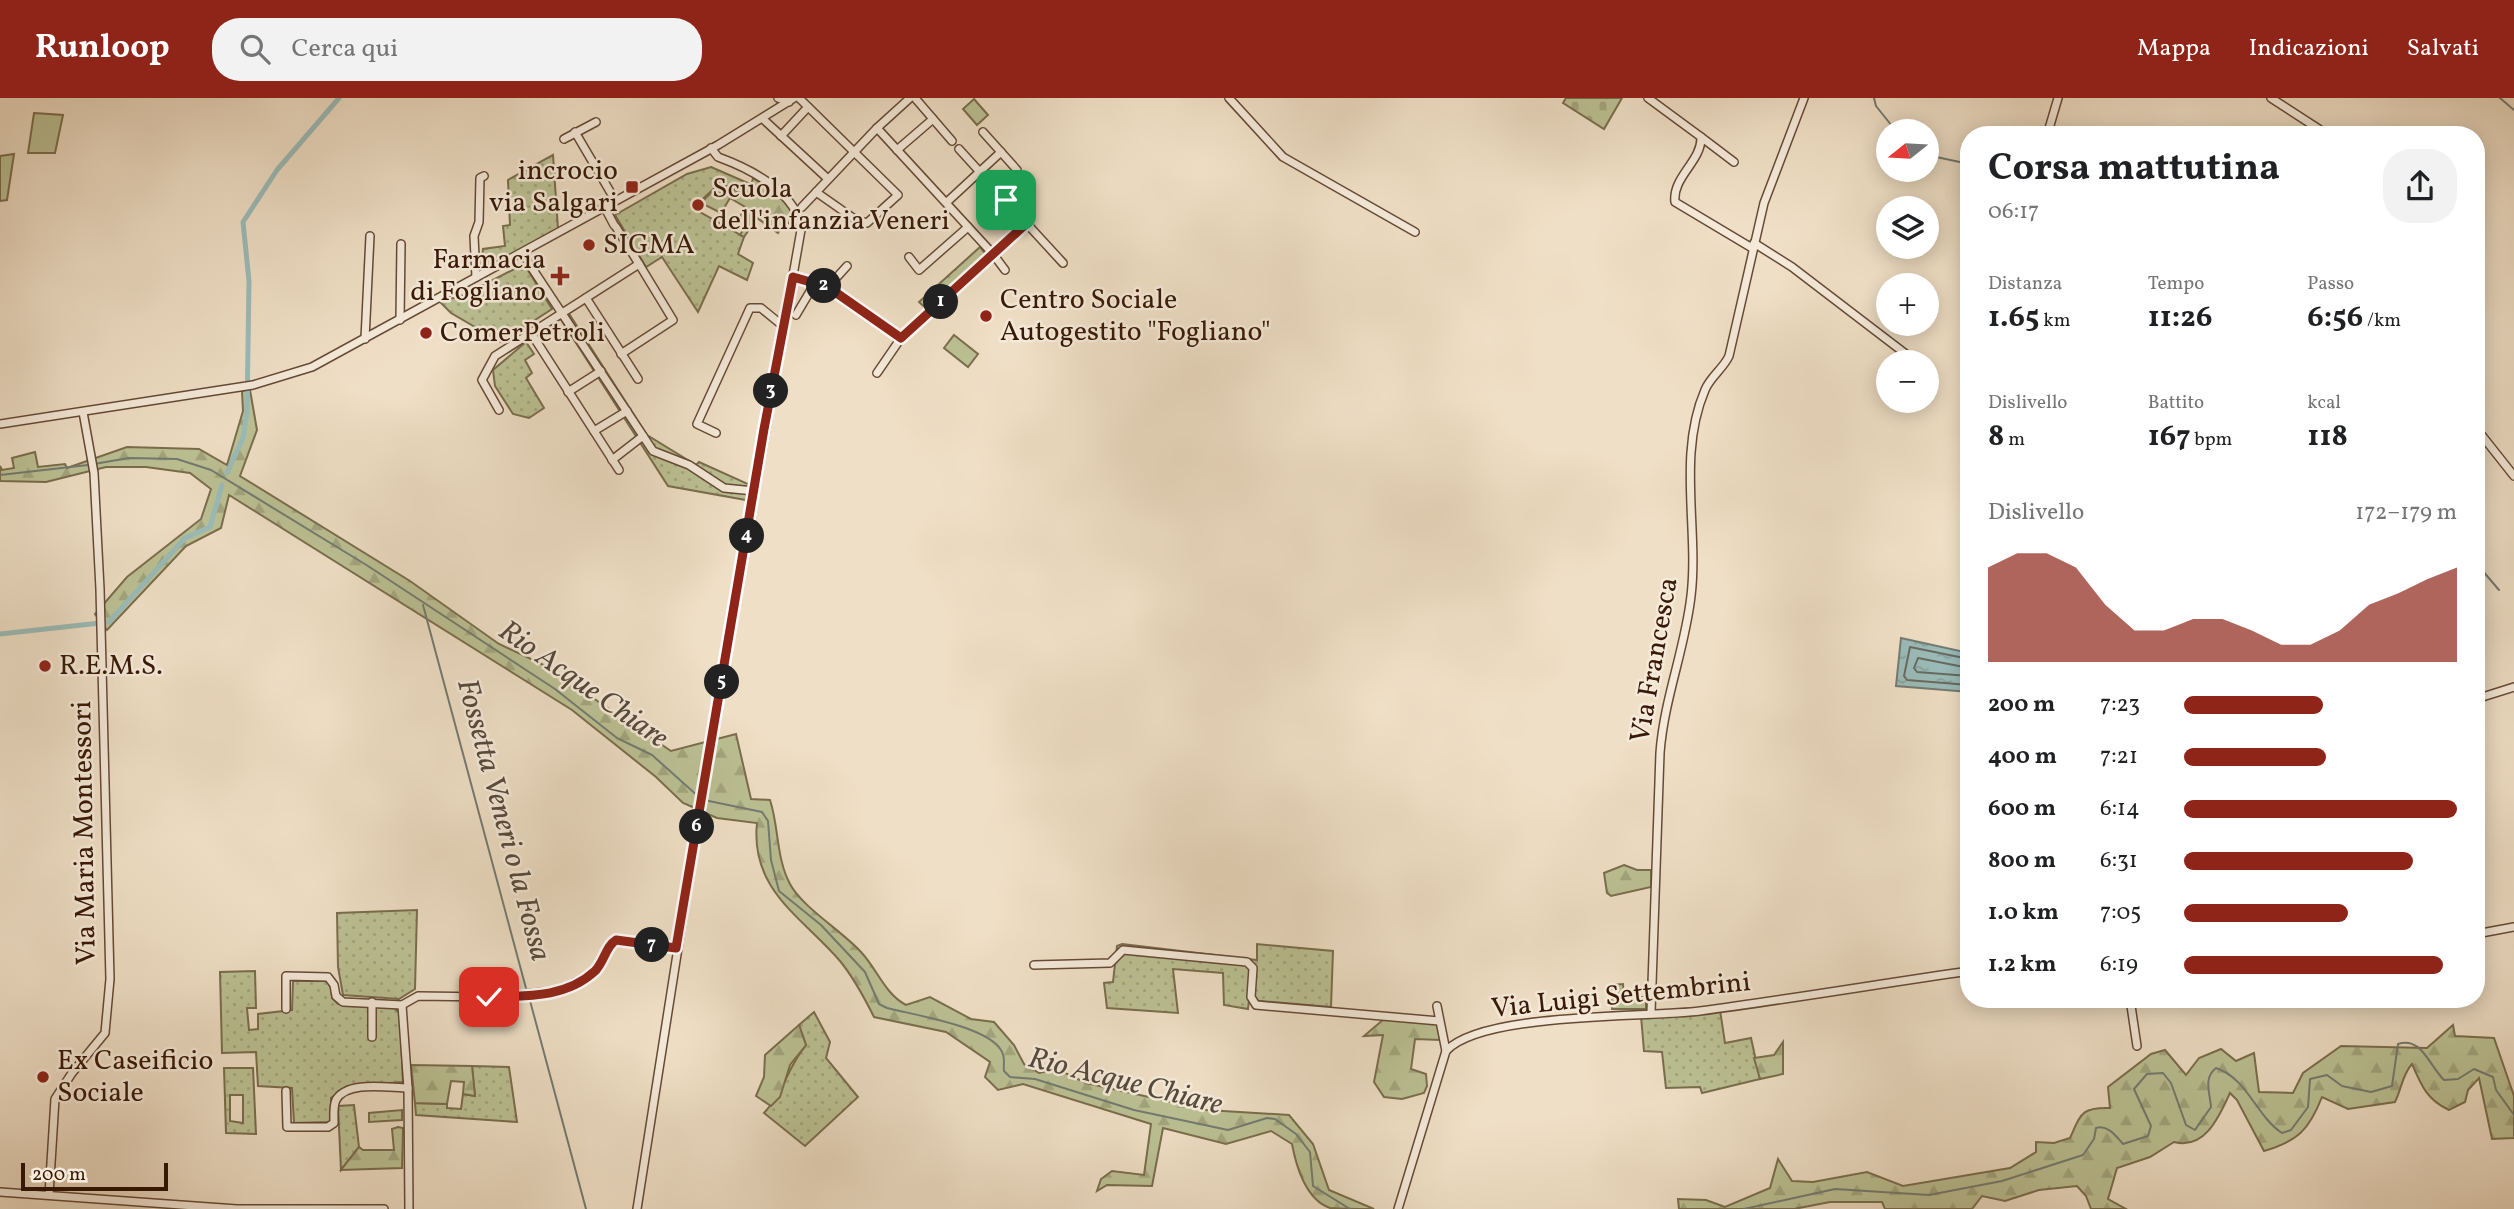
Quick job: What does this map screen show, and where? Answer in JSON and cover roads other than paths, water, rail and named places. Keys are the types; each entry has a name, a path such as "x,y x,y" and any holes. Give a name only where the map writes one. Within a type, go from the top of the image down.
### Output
{"street":[{"path":"778,98 794,100 808,107 898,195 867,223 856,220 816,192"},
{"path":"802,207 877,128 912,98 952,141"},
{"path":"1229,98 1283,157 1415,232"},
{"path":"1648,98 1734,162"},
{"name":"Via Francesca","path":"1651,1013 1660,745 1692,593 1693,438 1705,389 1729,356 1764,203 1804,98"},
{"path":"2050,126 2058,98"},
{"path":"2271,98 2314,126"},
{"path":"0,424 253,385 312,367 794,100"},
{"path":"781,136 808,107"},
{"path":"763,119 828,179"},
{"path":"897,150 933,120"},
{"path":"564,139 596,122"},
{"path":"877,128 947,202 1005,270"},
{"path":"575,132 615,200"},
{"path":"983,132 1017,170"},
{"path":"1701,136 1699,149 1676,188 1675,202 1792,267 1902,350"},
{"path":"637,1209 676,948 801,230 793,204 787,197 726,160 715,146"},
{"path":"959,149 999,193"},
{"path":"947,202 1001,152"},
{"path":"476,277 474,236 479,222 480,177 484,176"},
{"path":"1006,200 1063,263"},
{"path":"604,206 673,320 621,354"},
{"path":"877,373 901,338 1027,223"},
{"path":"909,257 919,270 968,227"},
{"path":"365,339 370,236"},
{"path":"400,320 401,244"},
{"path":"522,253 643,436 660,456 689,465 713,484 754,491"},
{"path":"499,410 484,385 483,377 495,356 639,264"},
{"path":"828,287 847,266"},
{"path":"793,277 828,287 901,338"},
{"path":"796,314 815,283"},
{"path":"586,298 638,379"},
{"path":"716,433 697,424 750,308 755,306 766,311 783,326"},
{"path":"766,311 787,308"},
{"path":"531,333 619,470"},
{"path":"568,392 601,371"},
{"path":"594,432 627,411"},
{"name":"Via Maria Montessori","path":"49,1195 55,1099 65,1082 105,1033 110,979 101,622 94,470 83,412"},
{"path":"612,460 643,436"},
{"path":"2485,439 2514,476"},
{"path":"2485,696 2514,687"},
{"path":"2485,932 2514,927"},
{"path":"286,1009 286,976 322,975 332,981 340,1001 402,1005 418,996 531,995 565,989 597,969 616,940 676,948"},
{"path":"1034,965 1110,963 1123,950 1247,962 1253,968 1251,997 1256,1005 1438,1021"},
{"name":"Via Luigi Settembrini","path":"1446,1051 1469,1035 1584,1017 1699,1011 1960,972"},
{"path":"372,1002 372,1037"},
{"path":"402,1005 408,1088 409,1209"},
{"path":"1398,1209 1446,1051 1437,1006"},
{"path":"2131,1008 2137,1046"},
{"path":"286,1091 287,1127 323,1128 334,1123 335,1102 344,1091 358,1088 408,1088"},
{"path":"0,1192 237,1209 384,1209"}],"water":[{"path":"1901,638 1960,651 1960,691 1896,686"}],"waterway":[{"path":"227,473 243,438 247,412 249,281 243,222 277,170 339,98"},
{"path":"1874,98 1876,106 1886,119"},
{"path":"2500,98 2514,110"},
{"path":"1939,158 1960,162"},
{"name":"Rio Acque Chiare","path":"94,464 129,458 177,459 211,470 368,566 555,689 617,738 652,755 699,797"},
{"name":"Rio Acque Chiare","path":"0,475 88,465"},
{"path":"0,634 109,622 185,538 210,527 222,485"},
{"path":"2485,574 2499,590"},
{"name":"Fossetta Veneri o la Fossa","path":"423,605 527,992"},
{"name":"Rio Acque Chiare","path":"704,800 762,812 768,821 771,860 779,891 821,925 865,972 879,1004 981,1034 1001,1050 1004,1071 1010,1077 1035,1079 1134,1110 1228,1130 1267,1118 1275,1119 1296,1134 1310,1152 1313,1186 1350,1209"},
{"name":"Fossetta Veneri o la Fossa","path":"529,997 586,1209"},
{"path":"1744,1209 1835,1189 1929,1195 2002,1181 2083,1155 2094,1139 2096,1128 2108,1129 2123,1144 2148,1136 2151,1126 2134,1089 2147,1074 2163,1073 2171,1083 2186,1125 2195,1130 2211,1107 2208,1081 2216,1068 2236,1080 2266,1118 2282,1133 2291,1130 2308,1107 2310,1079 2327,1075 2342,1086 2371,1092 2392,1086 2398,1044 2406,1043 2419,1048 2444,1080 2458,1079 2474,1069 2493,1077 2496,1090 2514,1115"}],"place":[{"name":"incrocio via Salgari","path":"632,187"},
{"name":"Scuola dell'infanzia Veneri","path":"698,205"},
{"name":"SIGMA","path":"589,245"},
{"name":"Farmacia di Fogliano","path":"560,276"},
{"name":"Centro Sociale Autogestito \"Fogliano\"","path":"986,316"},
{"name":"ComerPetroli","path":"426,333"},
{"name":"R.E.M.S.","path":"45,666"},
{"name":"Ex Caseificio Sociale","path":"43,1077"}]}
